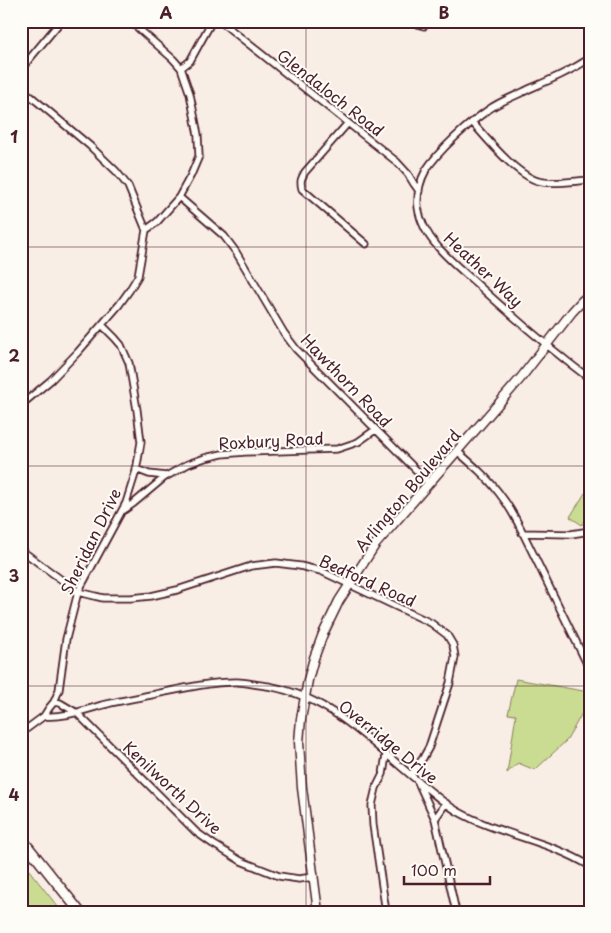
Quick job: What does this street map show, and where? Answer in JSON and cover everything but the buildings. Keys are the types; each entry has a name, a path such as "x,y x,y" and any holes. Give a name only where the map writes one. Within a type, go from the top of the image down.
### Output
{"main road":[{"path":"21,838 80,912"}],"street":[{"path":"21,69 61,21"},
{"path":"130,21 181,68 190,94 198,135 199,156 191,175 179,196 156,222 146,230"},
{"path":"181,68 190,61 212,21"},
{"name":"Glendaloch Road","path":"220,21 397,162 408,174 419,191"},
{"path":"414,21 424,26 430,21"},
{"name":"Heather Way","path":"590,58 572,69 491,108 472,122 435,159 426,171 420,183 418,207 422,221 438,248 546,346 590,379"},
{"path":"21,88 90,146 116,171 128,186 146,230 138,276 124,298 78,352 21,405"},
{"path":"472,122 517,170 530,178 541,182 555,183 590,180"},
{"path":"348,123 305,172 300,179 300,184 302,189 366,244"},
{"name":"Hawthorn Road","path":"179,196 224,236 236,252 284,334 296,349 428,483"},
{"name":"Arlington Boulevard","path":"318,912 299,759 304,697 314,658 323,634 339,601 375,545 520,380 572,312 590,294"},
{"name":"Sheridan Drive","path":"21,733 44,716 54,702 59,690 66,638 78,592 126,503 136,469 141,442 129,363 121,345 102,326"},
{"name":"Roxbury Road","path":"122,511 166,476 188,464 222,454 337,449 358,442 376,430"},
{"path":"458,451 479,470 510,509 590,670"},
{"path":"136,469 149,474 166,476"},
{"path":"522,533 571,534 590,531"},
{"name":"Bedford Road","path":"21,550 78,592 103,598 151,596 177,590 251,566 276,563 300,566 321,572 431,623 447,636 453,645 455,656 452,674 429,747 411,776"},
{"name":"Overridge Drive","path":"44,716 55,717 77,713 107,704 210,683 240,682 276,687 304,697 333,712 349,723 418,782 457,811 476,820 558,849 590,866"},
{"name":"Kenilworth Drive","path":"54,702 60,703 77,713 196,832 213,844 241,860 279,876 298,879 313,877"},
{"path":"386,755 383,774 376,788 372,806 386,912"},
{"path":"418,782 435,819 456,912"},
{"path":"435,819 446,804"}],"green space":[{"path":"585,493 590,495 590,512 582,525 570,517"},
{"path":"516,679 590,691 590,699 567,740 535,770 518,763 507,773 516,715 508,714"},
{"path":"21,860 62,912 21,912"}]}
